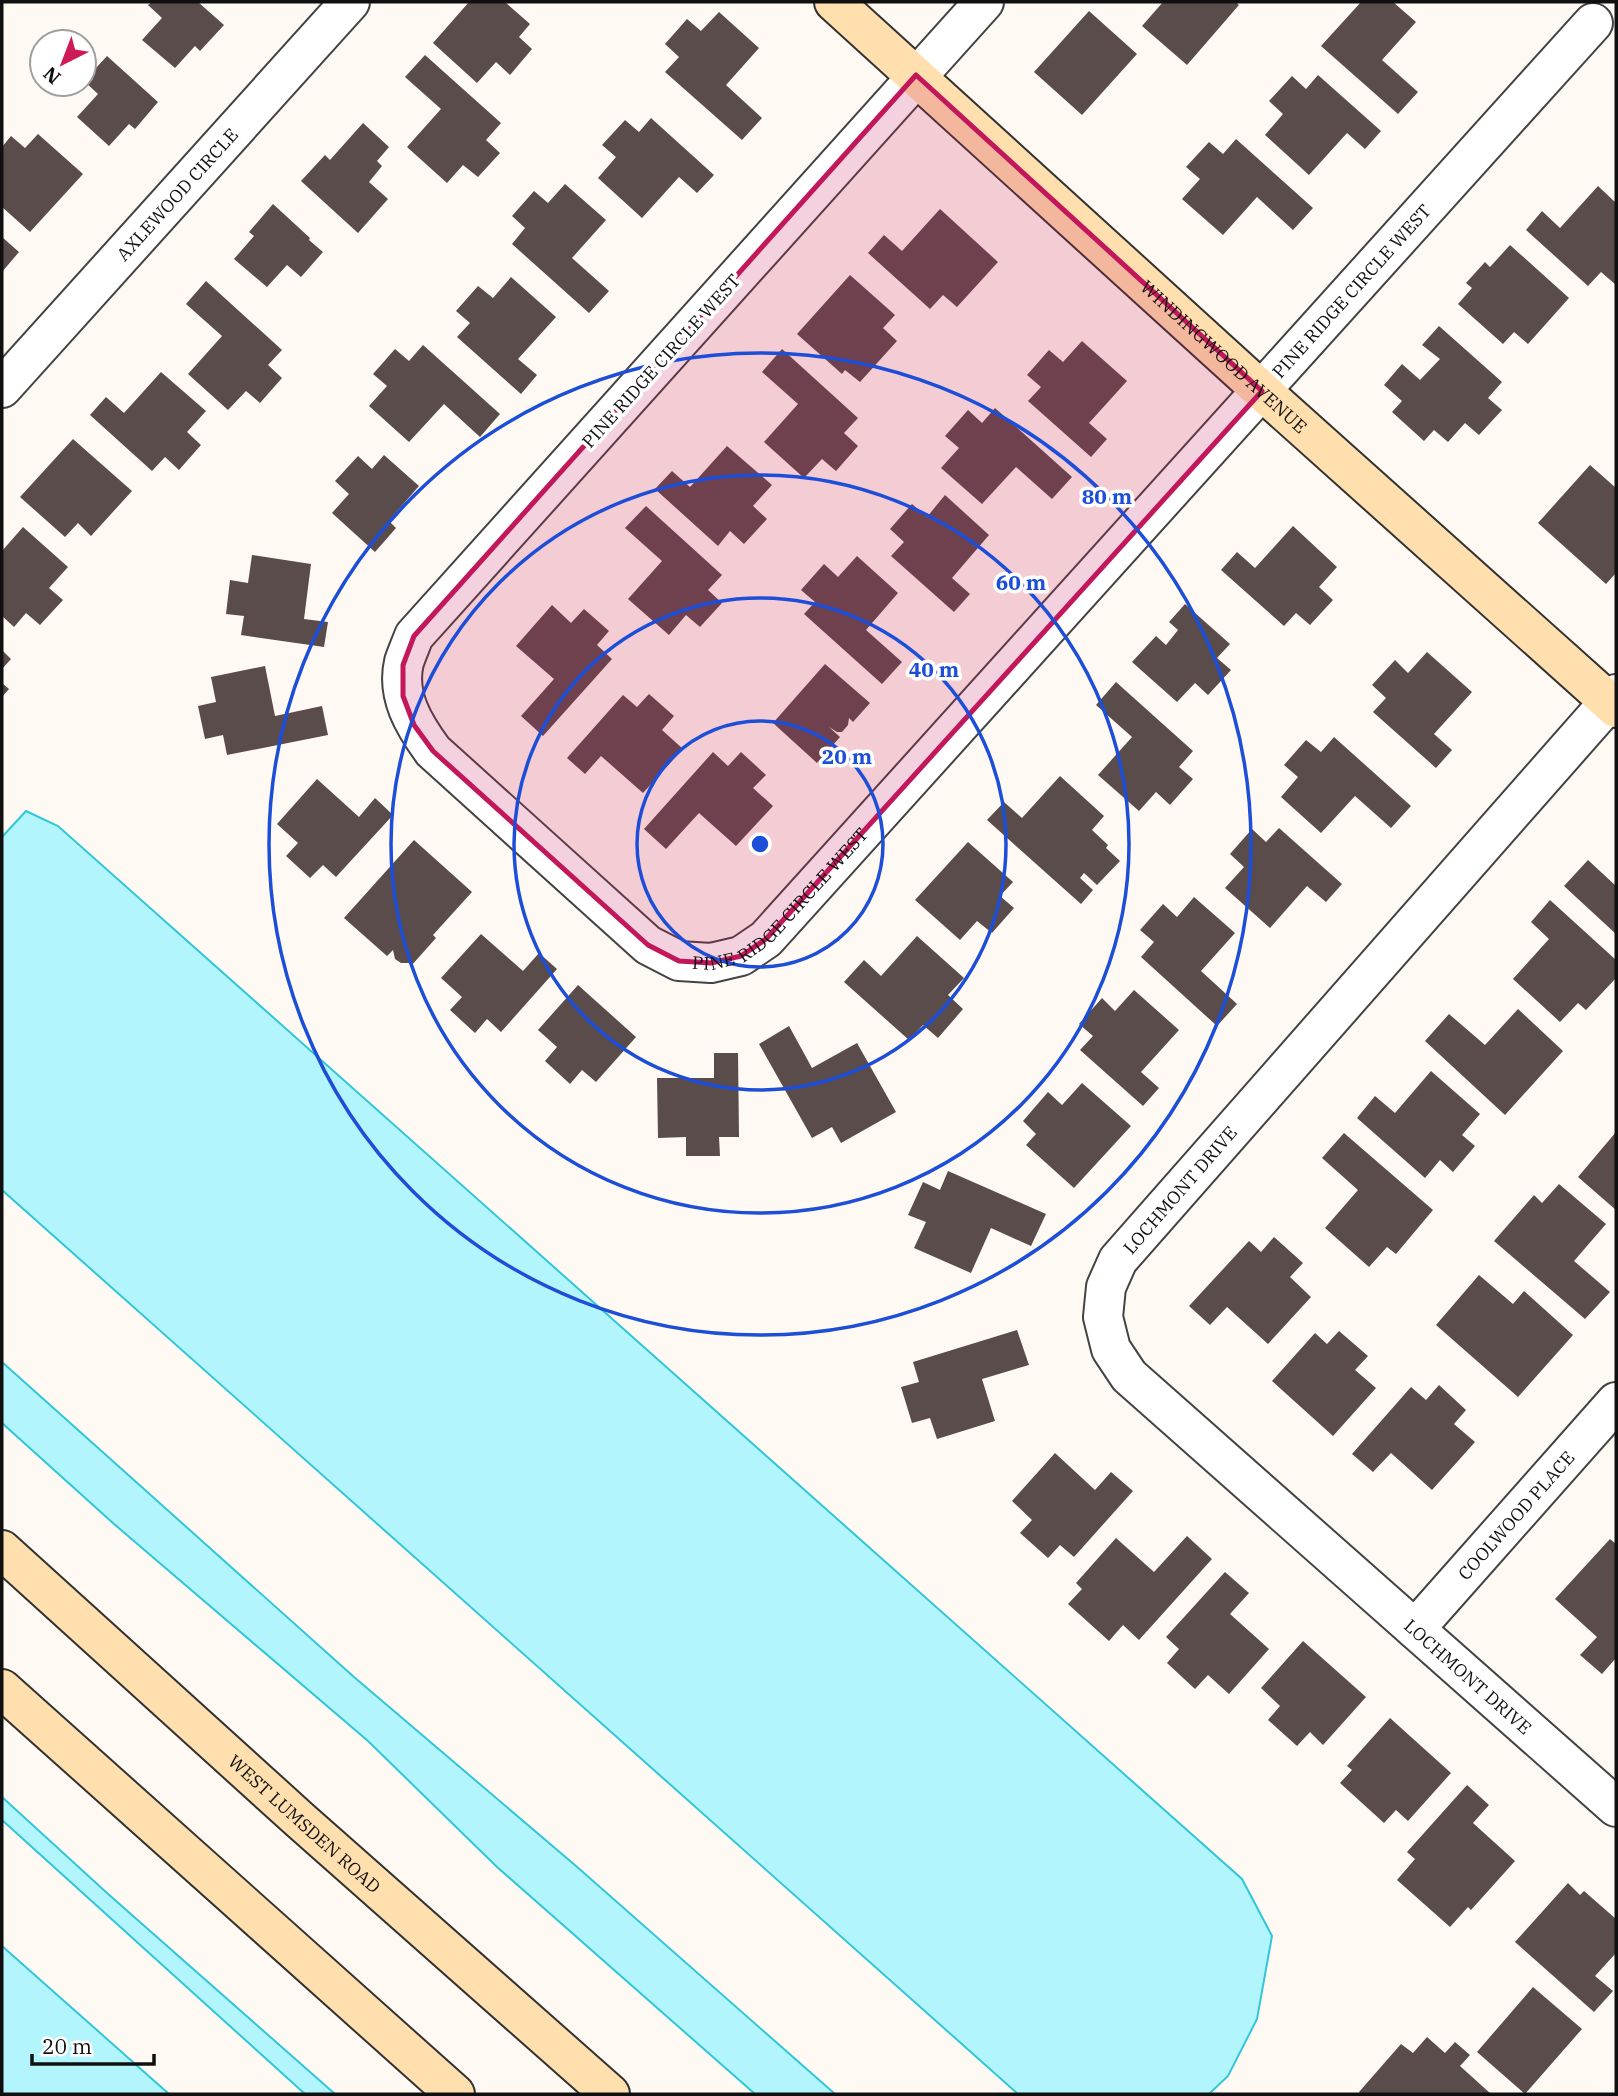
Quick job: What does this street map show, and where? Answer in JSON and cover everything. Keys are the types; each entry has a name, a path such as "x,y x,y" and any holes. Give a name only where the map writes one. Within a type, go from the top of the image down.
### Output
{"main road":[{"name":"WINDINGWOOD AVENUE","path":"834,2 1262,391 1614,701"},
{"name":"WEST LUMSDEN ROAD","path":"2,1550 610,2094"},
{"path":"2,1689 455,2094"}],"street":[{"name":"AXLEWOOD CIRCLE","path":"2,388 351,2"},
{"name":"PINE RIDGE CIRCLE WEST","path":"984,2 414,636 404,665 403,696 414,725 433,751 648,945 679,961 711,963 741,956 766,939 1593,23"},
{"name":"LOCHMONT DRIVE","path":"1614,701 1118,1260 1106,1287 1104,1317 1111,1349 1129,1376 1616,1807"},
{"name":"COOLWOOD PLACE","path":"1415,1629 1616,1402"}],"highlighted area":[{"path":"916,75 1262,391 766,939 741,956 711,963 679,961 648,945 433,751 414,725 403,696 403,665 414,636"}],"water":[{"path":"26,811 58,826 1242,1879 1272,1936 1257,2019 1228,2076 1209,2094 1018,2094 2,1190 2,837"},
{"path":"2,1362 354,1677 576,1866 835,2094 755,2094 497,1867 368,1741 114,1524 2,1423"},
{"path":"2,1797 335,2094 305,2094 2,1820"},
{"path":"2,1946 169,2094 2,2094"}],"building":[{"path":"152,2 198,2 224,25 200,51 195,46 175,68 142,40 162,18 148,5"},
{"path":"469,2 505,2 530,24 519,37 532,49 510,75 496,62 477,83 433,43"},
{"path":"1163,2 1236,2 1239,5 1187,65 1142,26"},
{"path":"1361,2 1393,2 1416,22 1382,60 1418,92 1398,114 1321,46"},
{"path":"1089,11 1137,54 1082,115 1034,72"},
{"path":"719,12 759,48 726,85 762,118 742,140 665,72 679,57 665,44 687,19 701,31"},
{"path":"425,55 501,123 486,140 500,153 478,177 463,165 447,183 407,147 441,109 405,77"},
{"path":"107,56 158,102 135,129 129,124 109,146 77,117 94,98 98,98 98,66"},
{"path":"1318,75 1381,131 1365,149 1347,133 1309,175 1265,135 1283,114 1269,101 1292,76 1306,89"},
{"path":"651,118 714,175 697,193 679,177 642,218 598,178 616,157 602,145 625,120 639,132"},
{"path":"363,123 389,147 377,161 382,166 369,182 388,199 358,233 301,181 325,155 330,160"},
{"path":"38,134 83,174 30,232 2,207 2,147 11,136 25,148"},
{"path":"1236,139 1313,208 1293,230 1257,197 1223,235 1182,199 1200,179 1186,167 1209,142 1223,154"},
{"path":"565,184 606,220 572,258 609,291 589,313 512,244 525,228 512,216 534,191 548,203"},
{"path":"1598,186 1616,203 1616,285 1601,272 1588,286 1526,230 1542,211 1560,228"},
{"path":"273,204 323,252 301,277 287,265 267,287 234,259 254,236 249,232"},
{"path":"940,209 998,262 957,307 943,295 930,309 868,253 884,235 902,251"},
{"path":"2,237 19,252 2,272"},
{"path":"1510,245 1569,298 1528,344 1514,332 1503,344 1458,304 1472,288 1466,283 1485,262 1490,267"},
{"path":"850,275 895,315 883,328 897,341 860,382 845,370 842,374 797,334"},
{"path":"511,277 556,317 518,359 537,375 521,394 457,337 470,323 456,311 478,286 493,298"},
{"path":"206,281 282,350 268,365 282,378 260,403 246,391 228,410 188,374 222,336 186,304"},
{"path":"1439,326 1502,382 1488,398 1502,410 1479,435 1465,423 1448,442 1434,430 1424,441 1392,412 1402,401 1384,385 1402,364 1420,380 1440,359 1422,345"},
{"path":"1082,341 1127,381 1089,423 1107,439 1091,457 1028,401 1041,387 1027,375 1049,350 1063,362"},
{"path":"423,345 500,414 480,437 444,404 409,442 369,406 387,386 373,374 395,349 409,361"},
{"path":"782,349 858,418 844,433 858,446 836,471 822,459 804,478 764,442 798,404 762,372"},
{"path":"161,372 206,411 187,432 201,445 179,470 165,457 152,471 90,415 106,397 124,413"},
{"path":"995,408 1072,477 1052,499 1016,467 982,504 941,468 959,448 945,436 968,410 982,423"},
{"path":"73,439 132,491 91,536 78,523 65,537 20,497"},
{"path":"727,446 772,485 753,506 767,519 744,544 730,531 718,546 655,489 672,471 690,487"},
{"path":"384,455 419,486 392,517 390,522 396,528 375,552 332,513 349,494 335,481 358,456 372,469"},
{"path":"1590,465 1616,488 1616,573 1606,584 1538,523"},
{"path":"945,495 989,535 952,578 970,594 954,612 891,556 904,542 890,529 912,504 927,517"},
{"path":"646,506 722,575 708,590 722,603 700,627 686,615 669,635 628,599 662,561 625,528"},
{"path":"1293,526 1337,567 1319,587 1333,600 1310,625 1296,613 1284,626 1221,570 1237,552 1255,568"},
{"path":"23,527 68,567 49,588 63,600 40,625 26,613 14,627 2,616 2,551"},
{"path":"252,555 311,564 304,619 328,622 324,647 241,635 244,616 226,614 230,580 248,583"},
{"path":"857,556 898,593 866,630 902,662 882,684 804,614 815,602 801,590 824,564 838,577"},
{"path":"1185,604 1230,644 1217,658 1231,670 1208,695 1195,683 1177,702 1132,662 1156,636 1166,645 1178,630 1169,622"},
{"path":"552,605 571,623 584,609 609,631 597,645 612,659 543,736 521,716 554,679 516,646"},
{"path":"2,650 11,659 2,669"},
{"path":"1427,652 1472,692 1434,734 1452,750 1436,768 1373,712 1386,698 1372,685 1395,660 1408,673"},
{"path":"825,664 870,703 853,722 849,718 848,725 842,732 829,727 840,737 817,763 773,723"},
{"path":"265,666 275,716 322,706 328,735 227,755 223,735 205,739 198,706 216,702 211,677"},
{"path":"1116,682 1193,751 1179,767 1193,779 1170,805 1156,792 1139,811 1098,775 1132,737 1096,705"},
{"path":"2,683 9,689 2,697"},
{"path":"649,694 674,716 662,730 683,749 643,793 601,756 585,774 567,758 623,695 637,707"},
{"path":"1334,737 1411,806 1391,828 1355,796 1321,833 1281,797 1298,777 1284,765 1306,740 1321,752"},
{"path":"713,752 728,766 741,752 766,775 753,788 773,806 736,846 699,813 666,849 644,829"},
{"path":"1060,776 1104,816 1092,830 1120,861 1097,885 1084,873 1080,878 1093,890 1081,904 987,820 1004,802 1022,818"},
{"path":"317,779 359,817 375,798 393,815 336,877 323,865 310,878 286,856 298,843 277,824"},
{"path":"1279,828 1342,884 1326,902 1307,886 1270,928 1225,888 1244,867 1230,854 1252,829 1266,842"},
{"path":"414,840 472,892 433,935 436,938 411,966 395,959 393,950 387,956 344,918"},
{"path":"968,842 1013,882 1000,896 1014,908 992,933 977,921 960,940 915,900"},
{"path":"1588,860 1616,886 1616,934 1564,886"},
{"path":"1194,897 1235,933 1201,971 1237,1004 1217,1026 1141,957 1154,942 1140,930 1163,904 1177,917"},
{"path":"1550,900 1616,960 1616,978 1586,1010 1578,1003 1560,1022 1513,979 1549,939 1531,922"},
{"path":"481,934 523,971 539,953 557,969 501,1032 487,1019 475,1033 450,1010 462,997 441,978"},
{"path":"917,936 964,978 948,995 963,1009 938,1038 923,1025 909,1040 844,982 864,960 881,976"},
{"path":"578,985 636,1037 596,1082 582,1070 570,1084 545,1061 557,1047 538,1030"},
{"path":"1134,990 1179,1030 1141,1072 1159,1088 1143,1106 1080,1050 1093,1036 1079,1024 1102,998 1115,1011"},
{"path":"1518,1009 1563,1051 1505,1115 1425,1041 1449,1014 1485,1045"},
{"path":"789,1026 812,1068 857,1043 896,1112 841,1143 832,1127 812,1138 759,1044"},
{"path":"714,1053 738,1053 739,1137 719,1137 720,1156 686,1156 686,1137 658,1138 657,1078 714,1078"},
{"path":"1431,1071 1480,1114 1462,1135 1475,1146 1453,1172 1440,1160 1425,1178 1357,1118 1375,1096 1395,1113"},
{"path":"1082,1083 1131,1126 1074,1188 1026,1145 1036,1134 1023,1121 1048,1092 1062,1105"},
{"path":"1616,1132 1616,1210 1578,1177"},
{"path":"1344,1133 1433,1210 1396,1254 1387,1247 1369,1267 1325,1228 1358,1190 1322,1158"},
{"path":"948,1171 1046,1214 1031,1246 991,1228 971,1273 914,1248 926,1222 908,1215 923,1182 940,1190"},
{"path":"1559,1184 1606,1224 1574,1261 1610,1292 1585,1319 1494,1241 1534,1195 1542,1203"},
{"path":"1274,1237 1303,1263 1290,1277 1311,1297 1268,1344 1227,1307 1210,1325 1189,1306 1249,1241 1261,1252"},
{"path":"1479,1275 1513,1304 1524,1291 1573,1335 1518,1397 1436,1325"},
{"path":"1017,1330 1029,1365 982,1379 995,1421 937,1439 930,1418 912,1423 901,1387 919,1382 913,1362"},
{"path":"1339,1331 1368,1356 1355,1370 1376,1388 1333,1436 1272,1381 1315,1333 1327,1344"},
{"path":"1439,1385 1466,1410 1454,1424 1475,1442 1432,1490 1391,1453 1373,1472 1352,1454 1411,1387 1426,1400"},
{"path":"1055,1453 1095,1490 1111,1472 1133,1491 1074,1557 1060,1545 1048,1558 1020,1533 1032,1520 1012,1501"},
{"path":"1187,1536 1212,1559 1139,1640 1123,1625 1109,1641 1068,1604 1082,1589 1076,1583 1116,1538 1154,1572"},
{"path":"1610,1539 1616,1544 1616,1658 1602,1674 1580,1655 1597,1637 1555,1599"},
{"path":"1225,1572 1249,1593 1230,1614 1269,1649 1229,1694 1208,1675 1195,1689 1167,1663 1179,1649 1166,1637"},
{"path":"1303,1641 1366,1697 1323,1745 1310,1732 1297,1746 1268,1720 1280,1706 1261,1688"},
{"path":"1390,1718 1451,1773 1408,1821 1396,1810 1384,1823 1340,1783 1352,1770 1347,1766"},
{"path":"1467,1785 1489,1805 1473,1823 1515,1861 1471,1910 1468,1907 1450,1927 1397,1880 1415,1859 1407,1852"},
{"path":"1568,1883 1580,1895 1584,1891 1616,1919 1616,1953 1595,1976 1613,1991 1594,2012 1515,1942"},
{"path":"1533,1987 1582,2029 1525,2094 1477,2052"},
{"path":"1427,2037 1445,2053 1455,2042 1470,2055 1460,2066 1491,2094 1359,2092 1401,2044 1413,2053"}]}
